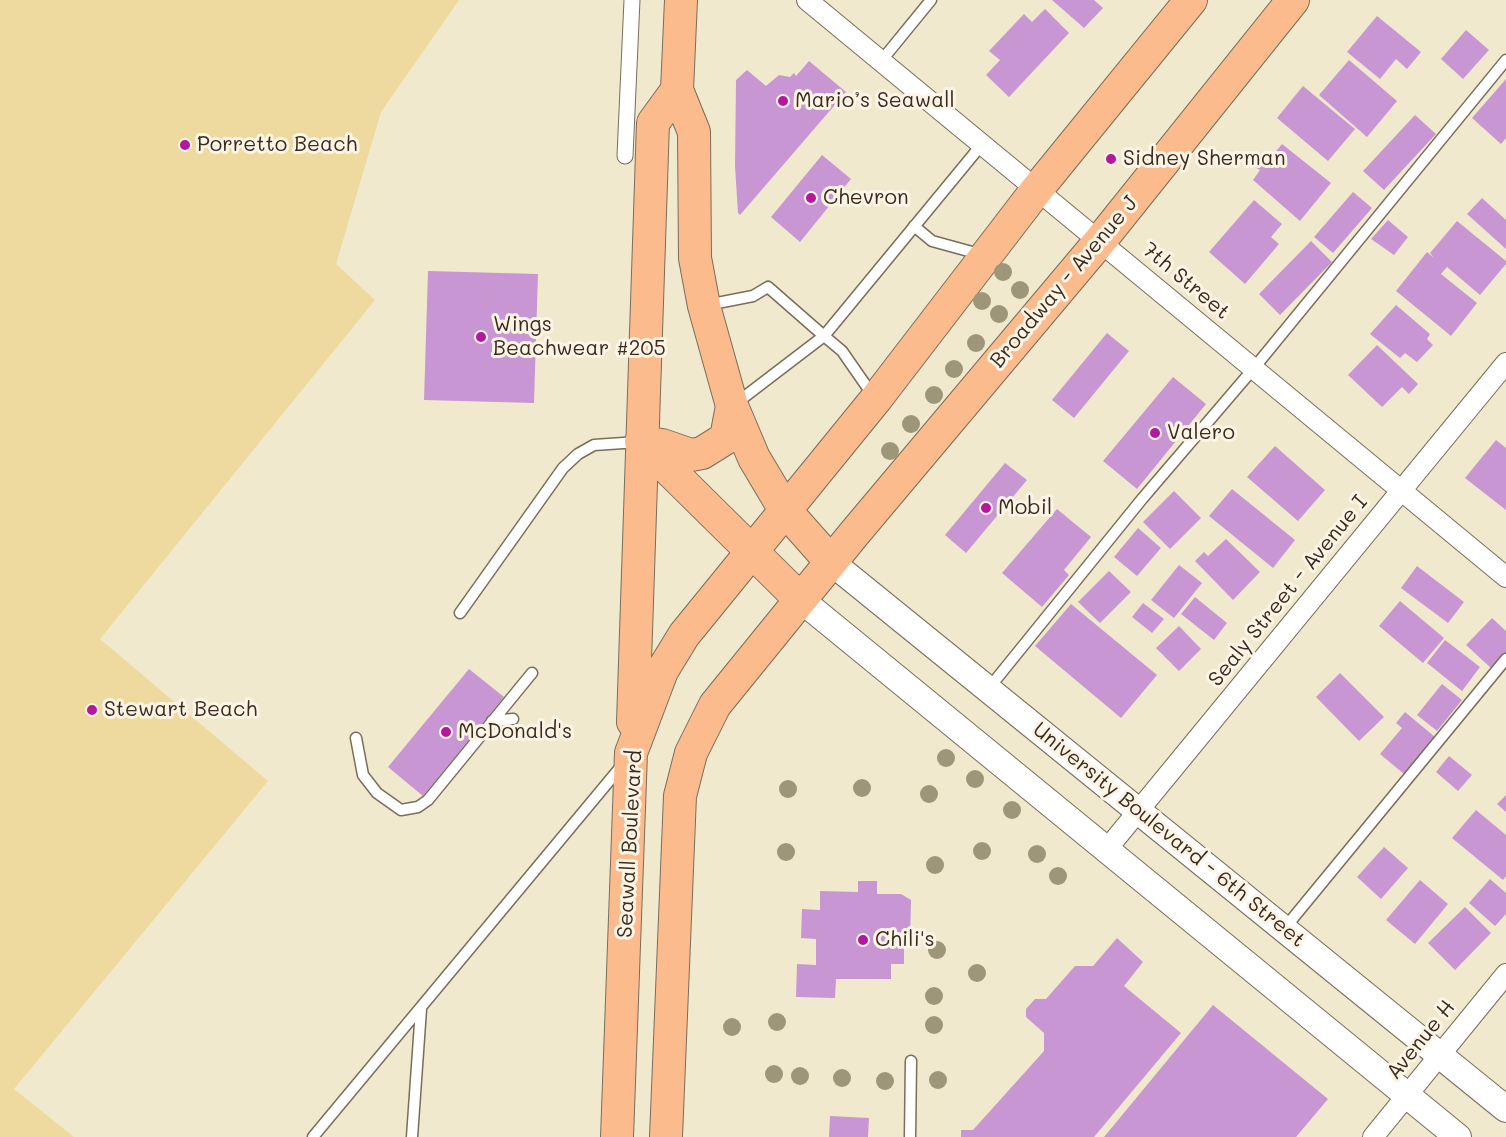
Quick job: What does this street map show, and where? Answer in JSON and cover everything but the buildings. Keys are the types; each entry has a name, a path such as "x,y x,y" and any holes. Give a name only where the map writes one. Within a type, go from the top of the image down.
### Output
{"main road":[{"path":"666,1137 680,796 691,753 715,705 831,562 785,510 754,458 732,406 704,306 695,258 694,132 677,90 681,0"},
{"path":"752,551 876,399 1038,188 1191,0"},
{"name":"Broadway - Avenue J","path":"831,562 1100,241 1293,0"},
{"path":"631,753 653,123 677,90"},
{"path":"641,442 662,445 691,455 702,453 726,438 732,406"},
{"path":"641,442 800,599"},
{"name":"Seawall Boulevard","path":"617,1137 631,753 662,671 684,635 752,551"}],"street":[{"path":"626,156 632,0"},
{"name":"7th Street","path":"807,0 1038,188 1506,577"},
{"name":"Sealy Street - Avenue I","path":"1107,849 1506,363"},
{"name":"University Boulevard - 6th Street","path":"831,562 1506,1109"},
{"path":"800,599 1458,1137"},
{"name":"Avenue H","path":"1373,1137 1506,974"}],"lane":[{"path":"882,60 931,0"},
{"path":"989,688 1142,499 1254,368 1506,60"},
{"path":"732,406 824,336 983,143"},
{"path":"914,226 932,241 986,255"},
{"path":"704,306 753,296 768,286 842,351 876,399"},
{"path":"460,613 563,468 578,454 594,445 610,442 641,442"},
{"path":"1284,929 1506,659"},
{"path":"356,738 363,775 377,793 401,810 418,807 428,800 532,673"},
{"path":"492,721 513,719"},
{"path":"313,1137 631,753"},
{"path":"412,1137 421,1009"},
{"path":"910,1137 911,1061"}],"sand":[{"name":"Stewart Beach","path":"0,0 459,0 381,112 336,264 375,300 100,639 268,781 14,1089 74,1137 0,1137"}],"place":[{"name":"Mario’s Seawall","path":"783,101"},
{"name":"Porretto Beach","path":"185,145"},
{"name":"Sidney Sherman","path":"1111,159"},
{"name":"Chevron","path":"811,198"},
{"name":"Wings Beachwear #205","path":"481,337"},
{"name":"Valero","path":"1155,433"},
{"name":"Mobil","path":"986,508"},
{"name":"Stewart Beach","path":"92,710"},
{"name":"McDonald's","path":"446,732"},
{"name":"Chili's","path":"863,940"}]}
